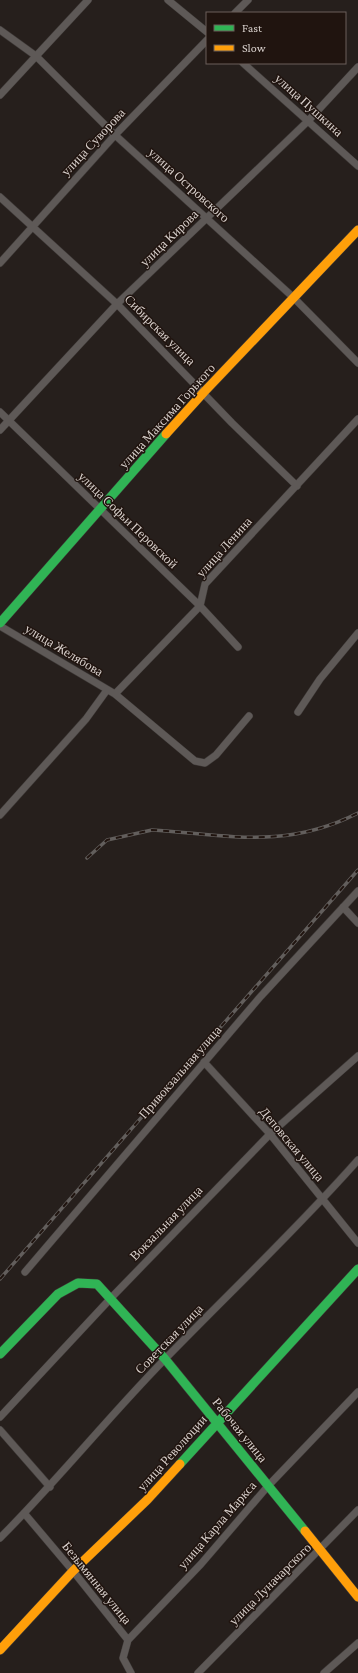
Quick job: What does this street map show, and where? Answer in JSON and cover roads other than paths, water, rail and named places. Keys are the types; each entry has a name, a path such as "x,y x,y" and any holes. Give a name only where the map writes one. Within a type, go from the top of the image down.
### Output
{"street":[{"path":"0,95 88,0"},
{"path":"168,0 206,31"},
{"path":"236,12 248,0"},
{"name":"улица Островского","path":"0,30 36,56 116,135 294,298 358,363"},
{"name":"улица Суворова","path":"0,263 116,135 206,41"},
{"name":"улица Пушкина","path":"244,64 358,166"},
{"name":"улица Кирова","path":"0,430 117,304 308,121 358,67"},
{"name":"Сибирская улица","path":"0,197 117,304 204,392 232,423 297,486"},
{"name":"улица Максима Горького","path":"0,625 204,392 358,230"},
{"name":"улица Софьи Перовской","path":"0,412 200,606 238,647"},
{"name":"улица Ленина","path":"200,606 205,584 358,419"},
{"path":"115,694 200,606"},
{"name":"улица Желябова","path":"0,625 115,694 195,761 206,763 216,755 249,716"},
{"path":"298,712 320,679 358,633"},
{"path":"0,815 86,719 107,690"},
{"name":"Привокзальная улица","path":"25,1272 261,996 358,891"},
{"path":"343,907 358,923"},
{"name":"Вокзальная улица","path":"0,1417 111,1298 270,1134 358,1056"},
{"name":"Деповская улица","path":"204,1062 270,1134 358,1243"},
{"name":"Советская улица","path":"0,1538 50,1487 165,1359 322,1200 358,1160"},
{"name":"улица Революции","path":"0,1650 73,1570 147,1500 358,1269"},
{"name":"Рабочая улица","path":"0,1354 58,1294 78,1283 97,1284 165,1359 358,1597"},
{"name":"улица Карла Маркса","path":"128,1640 201,1564 268,1486 358,1392"},
{"path":"0,1430 50,1487"},
{"name":"улица Луначарского","path":"198,1673 358,1510"},
{"name":"Безымянная улица","path":"24,1513 73,1570 128,1640 123,1658 131,1673"},
{"path":"324,1673 358,1643"}],"railway":[{"path":"87,858 107,840 152,830 232,837 281,836 306,832 331,825 358,813"},
{"path":"0,1279 358,870"}]}
